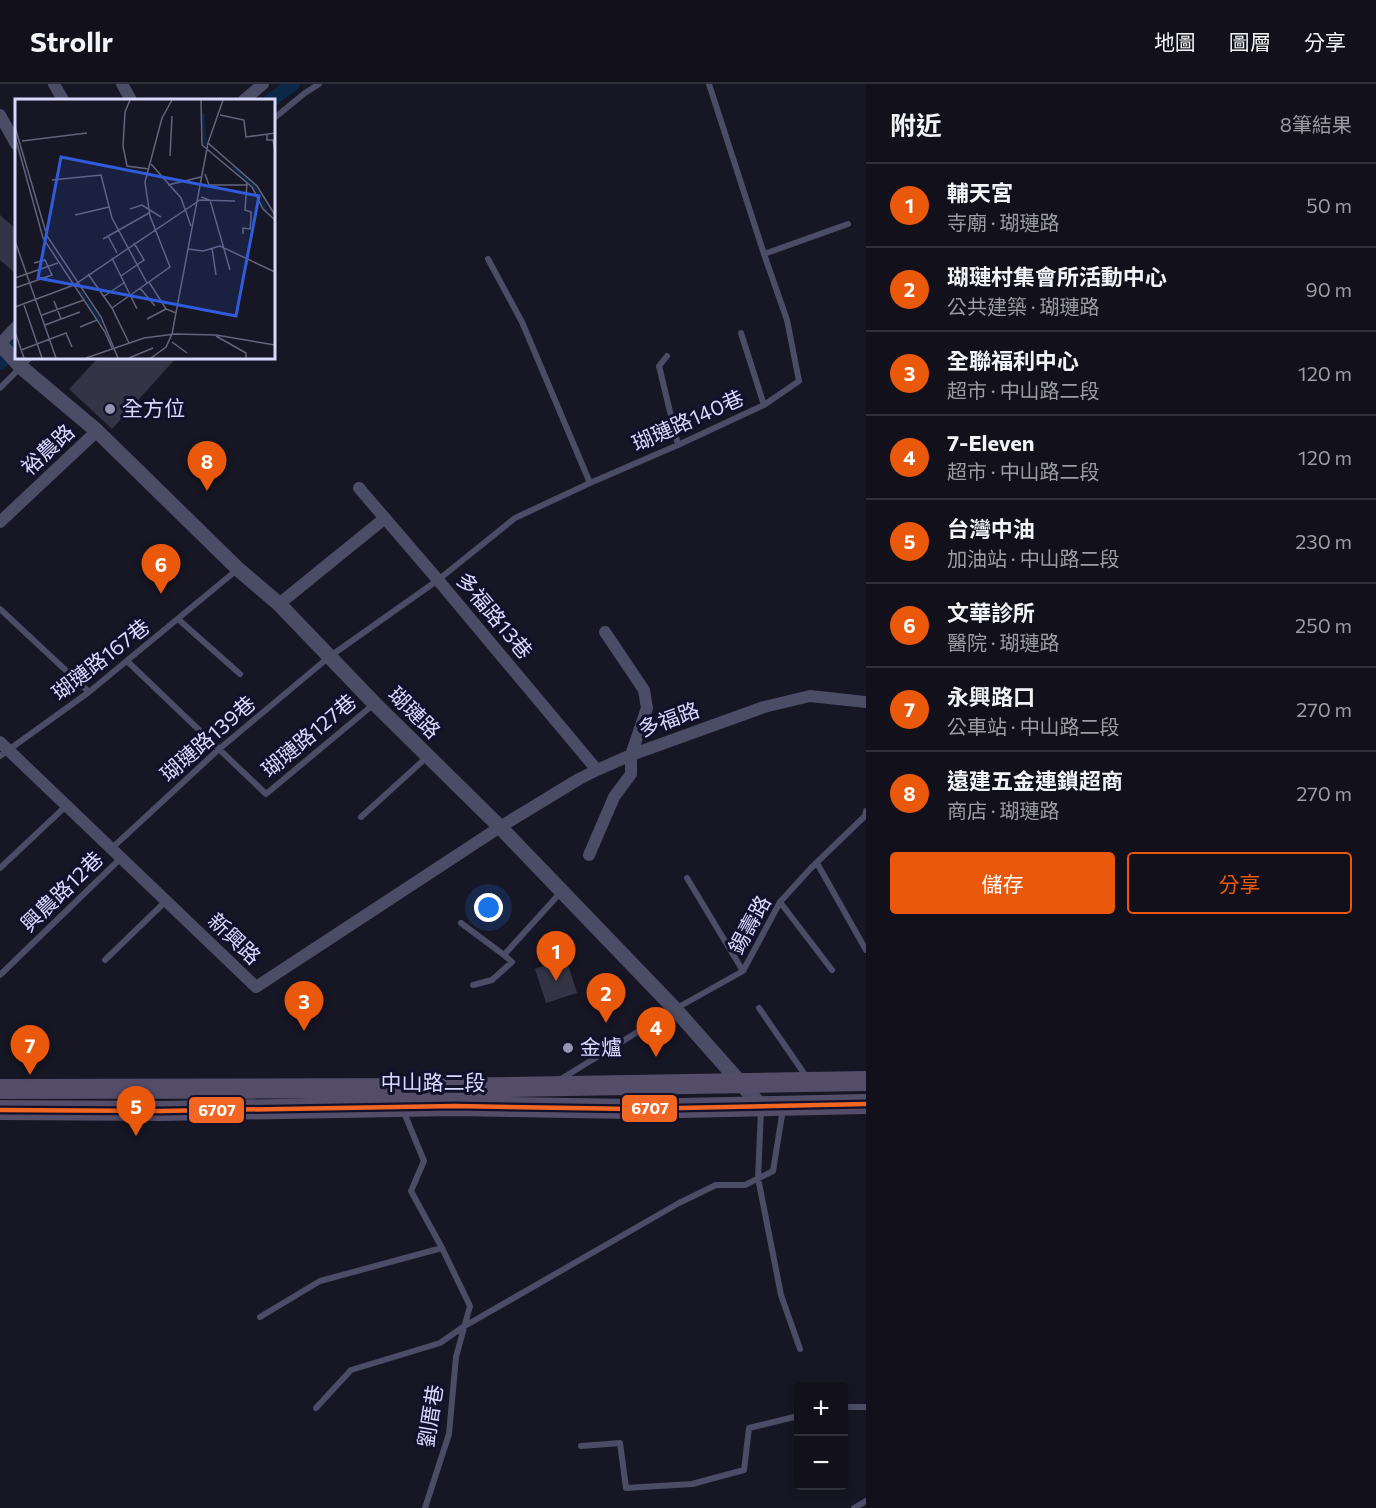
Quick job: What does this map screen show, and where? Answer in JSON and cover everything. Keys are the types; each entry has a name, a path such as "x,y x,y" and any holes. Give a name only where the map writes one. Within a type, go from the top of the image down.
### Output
{"main road":[{"name":"中山路二段","path":"0,1110 160,1111 402,1098 550,1086 866,1081"},
{"name":"中山路二段","path":"0,1089 402,1098 455,1106 633,1109 866,1104"}],"street":[{"path":"54,84 62,99"},
{"path":"122,84 130,99"},
{"path":"245,99 262,84"},
{"path":"0,114 15,142"},
{"path":"0,345 15,328"},
{"name":"瑚璉路","path":"0,345 15,357"},
{"name":"瑚璉路","path":"24,364 97,431 238,569 279,604 374,703 562,891 675,1009 761,1106"},
{"name":"裕農路","path":"0,522 97,431"},
{"name":"多福路13巷","path":"359,488 597,770"},
{"path":"279,604 385,518"},
{"path":"589,855 614,797 631,774 632,755 648,708 644,690 604,632"},
{"name":"多福路","path":"500,827 597,770 764,707 810,696 866,702"},
{"name":"新興路","path":"3,749 67,806 256,987 500,827"}],"lane":[{"path":"274,118 319,84"},
{"name":"瑚璉路140巷","path":"329,657 438,580 515,518 764,405 799,381 787,320 709,84"},
{"path":"764,254 848,224"},
{"path":"488,260 522,322 590,483"},
{"path":"741,333 764,405"},
{"path":"667,356 659,366 678,445"},
{"path":"0,388 24,364"},
{"name":"瑚璉路167巷","path":"3,749 89,692 238,569"},
{"path":"0,609 89,692"},
{"path":"178,619 240,674"},
{"name":"瑚璉路139巷","path":"111,849 218,750 329,657"},
{"path":"127,661 218,750"},
{"name":"瑚璉路127巷","path":"218,750 266,794 374,703"},
{"path":"361,817 428,757"},
{"path":"0,868 67,806"},
{"name":"錫壽路","path":"550,1086 675,1009 743,971 780,902 866,812"},
{"name":"興農路12巷","path":"0,975 121,858"},
{"path":"817,862 866,950"},
{"path":"687,878 743,971"},
{"path":"504,955 562,891"},
{"path":"105,960 166,901"},
{"path":"780,902 832,970"},
{"path":"460,923 512,962 492,980 473,985"},
{"path":"759,1008 810,1082"},
{"path":"584,1046 592,1060"},
{"name":"劉厝巷","path":"402,1098 424,1161 411,1191 470,1306 456,1357 449,1434 425,1508"},
{"path":"761,1106 758,1178 782,1295 800,1349"},
{"path":"316,1408 351,1370 440,1343 463,1327 678,1203 716,1185 745,1185 773,1171 783,1106"},
{"path":"260,1317 320,1281 442,1248"},
{"path":"848,1407 866,1407"},
{"path":"581,1446 620,1443 626,1488 692,1484 744,1470 748,1428 794,1417"},
{"path":"854,1508 866,1501"}],"building":[{"path":"0,215 15,228 15,273 0,260"},
{"name":"全方位","path":"98,358 176,358 112,429 69,389"},
{"path":"566,958 577,993 546,1003 535,969"}],"waterway":[{"path":"272,99 293,84"},
{"path":"0,363 15,347"}],"transit line":[{"name":"6707","path":"0,1110 160,1111 455,1106 633,1109 866,1104"}],"place":[{"name":"全方位","path":"110,409"},
{"name":"遠建五金連鎖超商","path":"207,491"},
{"name":"文華診所","path":"161,594"},
{"name":"輔天宮","path":"556,981"},
{"name":"瑚璉村集會所活動中心","path":"606,1023"},
{"name":"全聯福利中心","path":"304,1031"},
{"name":"金爐","path":"568,1048"},
{"name":"7-Eleven","path":"656,1057"},
{"name":"永興路口","path":"30,1075"},
{"name":"台灣中油","path":"136,1136"}]}
